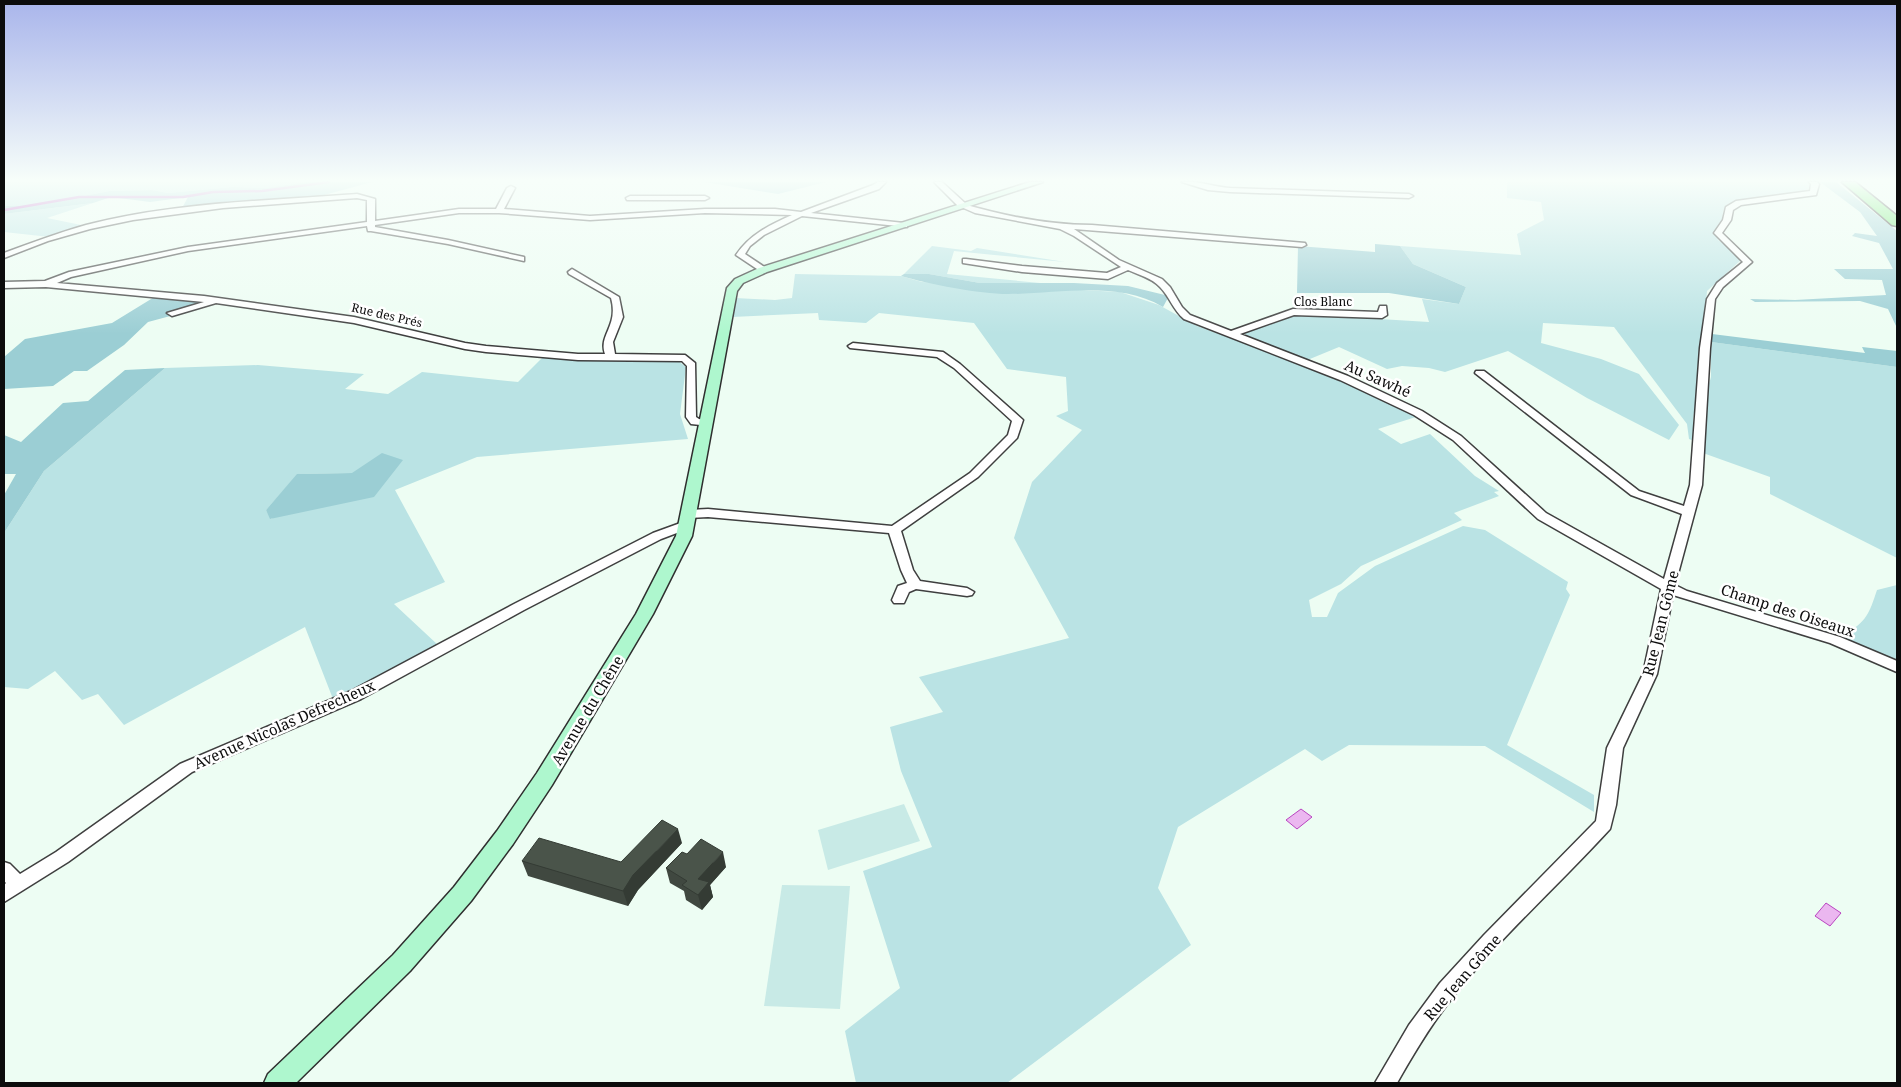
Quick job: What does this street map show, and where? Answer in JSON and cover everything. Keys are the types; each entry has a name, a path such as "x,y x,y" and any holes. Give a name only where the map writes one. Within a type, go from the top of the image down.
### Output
{"main road":[{"name":"Avenue du Chêne","path":"277,1083 356,1008 427,936 502,844 544,782 609,674 672,563 684,536 731,290 739,281 763,270 880,233"}],"street":[{"path":"4,256 67,233"},
{"path":"46,284 70,275 188,249 299,233"},
{"path":"392,233 448,242 521,259"},
{"path":"762,233 753,237 746,244 740,255 763,270"},
{"name":"Au Sawhé","path":"1075,233 1084,237 1110,259 1160,282 1170,294 1178,311 1186,317 1344,378 1418,413 1457,438 1542,516 1668,587"},
{"path":"1156,233 1302,245"},
{"name":"Rue Jean Gôme","path":"1385,1083 1426,1016 1442,996 1468,966 1604,824 1609,805 1612,759 1615,748 1650,674 1668,587 1696,485 1710,299 1720,285 1748,262 1739,250 1725,242 1718,233"},
{"path":"966,261 1022,269 1108,276 1127,268"},
{"path":"572,272 615,297 620,314 615,330 607,341 606,348 611,357"},
{"name":"Rue des Prés","path":"4,285 46,284 215,301 354,320 474,348 555,355 685,358 692,365 690,417 695,422 706,424"},
{"path":"172,313 215,301"},
{"name":"Clos Blanc","path":"1231,334 1293,312 1382,315 1383,308"},
{"path":"687,520 747,516 894,530 974,475 1013,436 1018,420 957,366 940,354 853,346"},
{"path":"1480,373 1635,493 1689,512"},
{"name":"Avenue Nicolas Defrecheux","path":"11,889 62,857 186,768 356,695 519,607 687,520"},
{"path":"894,530 907,570 915,585"},
{"path":"899,600 904,589 915,585 967,592"},
{"name":"Champ des Oiseaux","path":"1668,587 1682,594 1835,640 1897,667"},
{"path":"4,869 11,889"}],"shaded area":[{"path":"11,233 64,233 50,237"},
{"path":"1716,233 1718,240 1736,251 1742,259 1707,291 1700,375 1693,418 1694,441 1689,439 1687,424 1614,327 1543,323 1541,343 1601,359 1639,374 1679,425 1669,440 1587,398 1508,351 1445,372 1429,368 1402,366 1387,369 1339,347 1305,361 1247,337 1245,332 1297,314 1429,322 1422,299 1459,304 1466,287 1413,264 1400,246 1521,255 1517,234"},
{"path":"1855,233 1877,236 1875,233 1897,233 1897,328 1888,309 1860,301 1755,302 1750,299 1795,300 1886,295 1882,280 1845,279 1834,269 1893,269 1879,243 1852,236"},
{"path":"1375,244 1400,246 1413,264 1466,287 1459,304 1389,293 1297,293 1298,246 1375,252"},
{"path":"932,246 971,251 977,248 1065,262 954,251 947,274 1040,283 980,283 929,274 904,274"},
{"path":"795,274 901,276 922,282 1120,292 1159,305 1197,326 1341,378 1419,416 1378,429 1401,444 1430,434 1475,476 1499,491 1494,492 1499,496 1454,513 1462,520 1361,566 1341,584 1309,600 1312,617 1327,617 1338,593 1375,566 1463,526 1485,530 1568,582 1566,589 1570,595 1507,745 1594,795 1594,812 1485,746 1349,745 1322,761 1305,749 1178,827 1158,888 1191,945 1007,1083 856,1083 845,1031 900,988 863,871 932,847 901,771 890,727 943,712 919,677 1069,638 1014,538 1032,482 1082,430 1056,416 1068,411 1066,377 1007,369 974,323 879,313 866,323 819,320 818,313 732,317 735,298 775,300 792,298"},
{"path":"904,274 929,274 980,283 1074,283 1128,286 1169,296 1163,307 1145,299 1107,291 1087,290 996,294 954,288 901,276"},
{"path":"156,296 215,304 148,322 124,345 87,371 74,371 53,386 4,389 4,357 25,339 112,323"},
{"path":"1712,334 1865,353 1862,347 1897,351 1897,367 1711,342"},
{"path":"1711,342 1897,367 1897,558 1770,494 1770,477 1703,453 1703,405 1711,377"},
{"path":"542,358 677,360 686,367 680,414 688,439 477,457 395,490 445,582 394,604 438,645 333,699 305,627 124,725 98,694 82,700 55,671 28,689 4,687 4,533 44,471 165,368 258,365 364,374 345,389 388,394 422,372 518,382","holes":["352,473 271,519 266,510 298,474"]},
{"path":"165,368 44,471 4,533 4,495 16,474 4,474 4,435 21,442 63,403 88,401 125,370"},
{"path":"382,453 403,460 374,497 270,519 266,510 297,474 352,473"},
{"path":"1897,585 1897,663 1847,640 1844,635 1858,625 1866,616 1877,590"},
{"path":"904,804 920,841 828,870 818,830"},
{"path":"1301,809 1312,817 1297,829 1286,820"},
{"path":"782,885 850,886 840,1009 764,1006"},
{"path":"1826,903 1841,913 1830,926 1815,916"}],"building":[{"path":"662,820 678,829 633,875 623,891 522,861 539,838 621,862"},
{"path":"701,839 723,852 698,879 709,882 698,895 682,885 687,881 666,868 682,852 687,854"}]}
